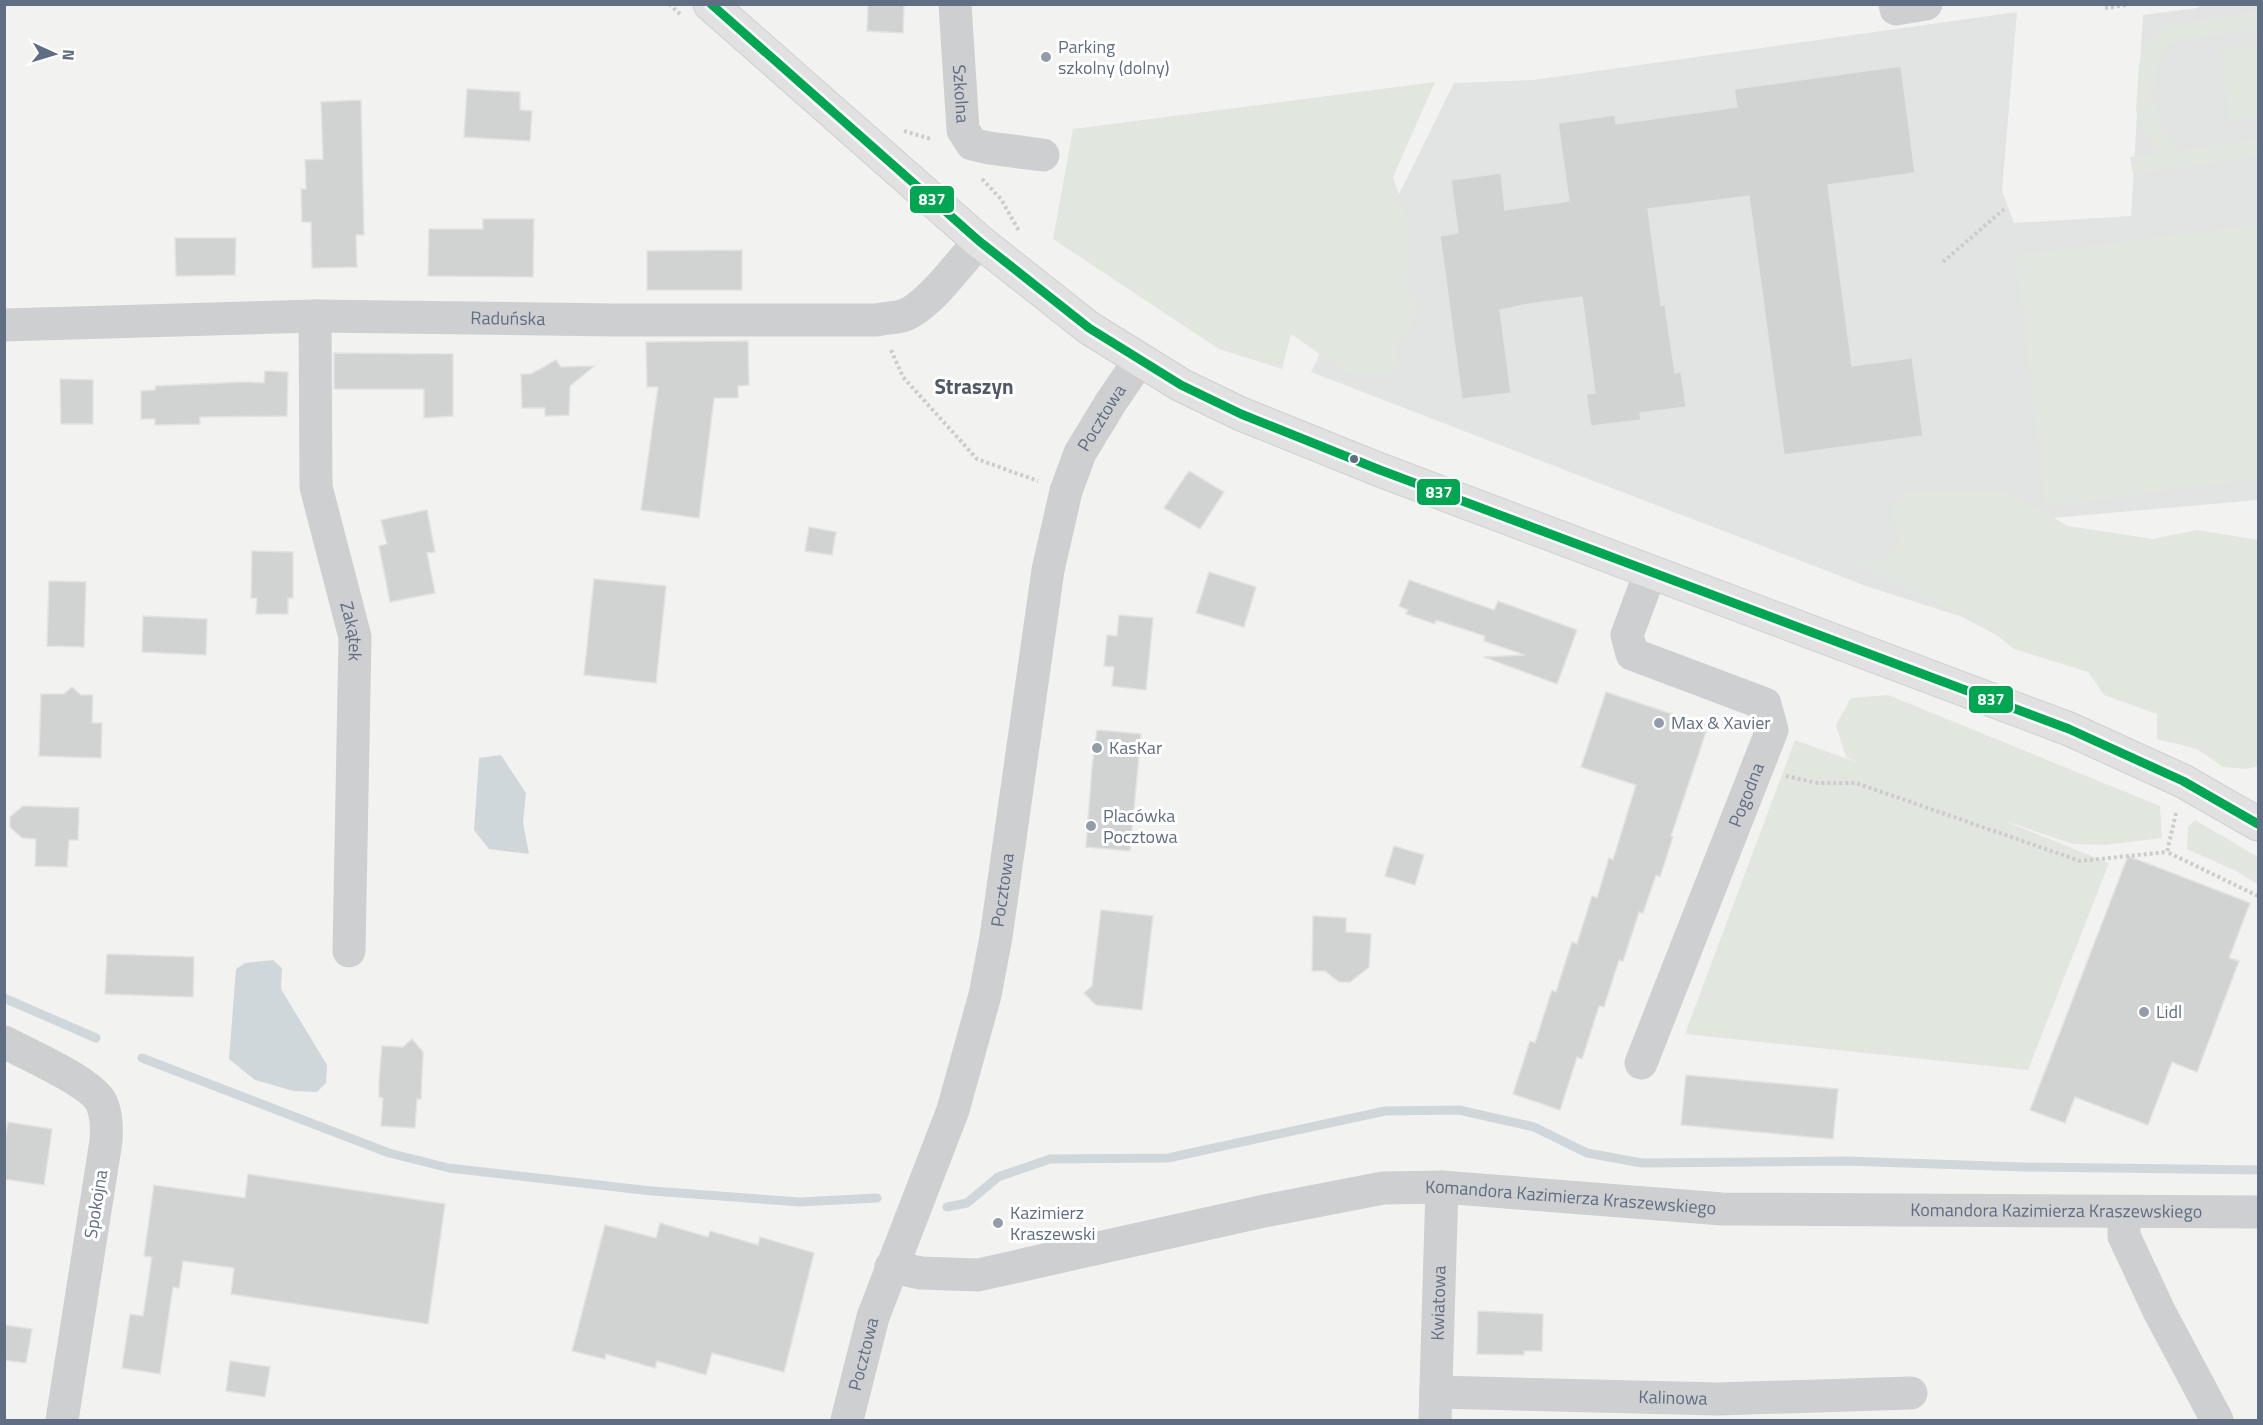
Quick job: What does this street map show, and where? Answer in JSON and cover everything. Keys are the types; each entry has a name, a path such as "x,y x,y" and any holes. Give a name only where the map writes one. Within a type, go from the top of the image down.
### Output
{"main road":[{"path":"710,4 979,242 1089,328 1181,385 1262,423 1391,474 2069,729 2183,781 2259,824"}],"street":[{"name":"Szkolna","path":"955,4 963,130 972,144 1043,155"},
{"path":"1895,4 1896,9 1926,4"},
{"name":"Raduńska","path":"4,326 315,316 615,320 877,320 903,316 916,309 942,284 979,242"},
{"name":"Zakątek","path":"315,316 316,487 355,637 349,951"},
{"name":"Pocztowa","path":"847,1420 873,1317 952,1110 985,995 996,937 1048,570 1066,491 1080,453 1139,361"},
{"name":"Pogodna","path":"1641,1063 1772,730 1766,704 1632,654 1627,635 1650,573"},
{"name":"Spokojna","path":"4,1042 90,1088 102,1102 107,1121 106,1141 62,1420"},
{"name":"Komandora Kazimierza Kraszewskiego","path":"891,1267 921,1273 978,1275 1264,1211 1383,1188 1442,1187 1722,1209 2259,1212"},
{"name":"Kwiatowa","path":"1435,1406 1442,1187"},
{"path":"2124,1213 2124,1236 2159,1311 2217,1420"},
{"name":"Kalinowa","path":"1435,1406 1911,1393"}],"path":[{"path":"2105,8 2126,5"},
{"path":"929,137 938,144"},
{"path":"974,174 1001,199 1024,238"},
{"path":"1943,262 2004,209"},
{"path":"887,341 903,377 977,459 1039,481"},
{"path":"1758,767 1793,779 1818,783 1856,783 2080,861 2167,852 2259,896"},
{"path":"2167,852 2178,803"}],"shaded area":[{"path":"2200,5 2258,5 2258,500 1995,523 1978,622 1866,586 1311,372 1454,83 1533,80 2017,12 2002,191 2014,223 2131,216 2143,15 2197,8"},
{"path":"2258,11 2258,30 2188,40 2168,46 2160,59 2154,95 2161,123 2181,150 2258,139 2258,156 2133,175 2130,157 2159,153 2152,145 2136,111 2139,64 2147,42 2165,26"},
{"path":"2258,45 2258,117 2230,121 2221,50"},
{"path":"1435,82 1393,177 1409,223 1409,263 1405,287 1419,305 1409,332 1396,347 1399,369 1389,374 1348,374 1291,334 1282,369 1219,349 1053,239 1073,129"},
{"path":"2258,224 2258,479 2046,507 2016,255"},
{"path":"1909,491 2008,491 2068,526 2153,539 2197,530 2258,540 2258,766 2247,769 2223,767 2197,749 2157,739 2157,714 2104,695 2088,672 2014,649 1998,636 1845,559 1885,560 1900,542 1893,524 1892,502"},
{"path":"1888,695 2160,806 2162,838 2105,845 2073,844 2002,820 2109,863 2028,1070 1685,1034 1795,740 1859,763 1846,757 1836,725 1851,698"},
{"path":"501,755 526,793 523,823 529,854 489,849 474,830 479,758"},
{"path":"2195,820 2258,857 2258,884 2236,871 2187,849 2188,827"},
{"path":"273,960 282,968 281,989 327,1065 326,1083 317,1092 294,1091 255,1080 229,1059 236,969 245,963"}],"building":[{"path":"868,4 904,4 903,33 867,31"},
{"path":"1901,66 1915,173 1828,185 1852,366 1912,358 1923,436 1784,455 1749,196 1648,209 1661,305 1665,305 1675,373 1681,372 1686,407 1640,413 1641,420 1591,426 1586,394 1595,393 1582,297 1500,310 1511,393 1462,399 1440,236 1458,233 1451,180 1501,173 1505,210 1569,201 1558,123 1615,115 1616,124 1737,107 1734,89"},
{"path":"467,89 520,92 520,110 532,111 530,141 464,137"},
{"path":"361,100 364,235 356,235 357,267 312,268 311,222 302,222 301,189 306,189 305,160 323,159 321,102"},
{"path":"483,219 534,219 533,277 428,276 429,229 483,229"},
{"path":"175,238 236,238 235,275 176,276"},
{"path":"742,250 742,290 647,290 647,251"},
{"path":"748,341 749,385 738,386 738,398 714,398 699,518 641,510 658,387 647,387 646,342"},
{"path":"334,353 453,354 453,416 424,418 424,389 334,389"},
{"path":"556,360 561,367 594,366 570,386 569,415 545,416 545,408 522,408 521,374 531,374"},
{"path":"265,371 288,372 287,416 200,417 200,424 155,425 155,419 141,419 141,391 155,390 156,386 264,383"},
{"path":"60,379 93,380 93,424 61,424"},
{"path":"1189,471 1224,492 1200,529 1164,508"},
{"path":"427,510 435,552 427,553 435,593 390,602 379,546 387,544 381,520"},
{"path":"809,527 836,532 832,555 805,551"},
{"path":"252,551 293,552 293,598 288,598 288,614 256,614 257,598 251,598"},
{"path":"1209,572 1256,587 1244,627 1196,613"},
{"path":"594,579 666,586 656,683 584,675"},
{"path":"1409,580 1494,610 1498,601 1577,630 1557,684 1484,657 1525,655 1484,641 1485,636 1436,620 1435,624 1406,614 1408,610 1399,606"},
{"path":"49,581 86,582 84,647 47,646"},
{"path":"1119,615 1153,618 1146,690 1112,686 1114,667 1104,666 1107,635 1117,636"},
{"path":"143,616 207,619 206,655 142,652"},
{"path":"72,687 81,695 93,695 92,723 102,723 101,758 39,756 41,694 64,694"},
{"path":"1606,692 1708,726 1671,836 1673,837 1660,877 1656,875 1643,913 1639,912 1623,961 1619,960 1604,1007 1599,1006 1582,1059 1577,1057 1560,1110 1513,1094 1530,1041 1535,1043 1552,990 1556,992 1572,942 1577,944 1592,896 1597,898 1609,858 1613,860 1636,785 1581,767"},
{"path":"1097,730 1141,734 1130,851 1086,847"},
{"path":"23,806 79,808 78,840 69,840 67,867 35,866 36,839 22,838 10,827 10,817"},
{"path":"1394,846 1424,855 1415,885 1385,876"},
{"name":"Lidl","path":"2128,856 2250,903 2229,958 2239,961 2197,1072 2172,1062 2148,1125 2075,1097 2065,1123 2030,1110"},
{"path":"1101,910 1153,916 1142,1010 1096,1005 1084,993 1092,986"},
{"path":"1313,916 1346,918 1346,932 1371,934 1369,967 1350,982 1339,982 1325,971 1312,971"},
{"path":"107,954 194,957 193,997 105,994"},
{"path":"412,1039 423,1052 421,1099 417,1099 415,1128 381,1126 383,1098 379,1097 379,1082 382,1046 403,1047"},
{"path":"1686,1075 1838,1089 1833,1139 1681,1125"},
{"path":"8,1122 52,1129 44,1185 4,1179 4,1144"},
{"path":"248,1174 445,1204 428,1324 231,1294 234,1268 183,1261 179,1288 173,1287 160,1374 122,1368 130,1314 143,1316 152,1257 144,1256 154,1185 245,1198"},
{"path":"660,1223 708,1237 710,1231 758,1245 760,1237 814,1253 784,1372 712,1353 706,1375 657,1361 655,1368 606,1354 605,1359 572,1351 605,1225 656,1238"},
{"path":"1478,1311 1543,1314 1542,1351 1524,1351 1524,1355 1477,1354"},
{"path":"4,1325 32,1329 26,1363 4,1360"},
{"path":"230,1361 270,1367 265,1397 226,1391"}],"waterway":[{"path":"4,998 96,1038"},
{"path":"142,1058 389,1153 449,1168 652,1191 800,1202 877,1198"},
{"path":"947,1207 967,1203 998,1177 1050,1159 1168,1158 1385,1111 1459,1110 1534,1127 1587,1153 1642,1163 1845,1161 2024,1167 2258,1170"}],"transit line":[{"name":"837","path":"711,4 979,241 1089,328 1181,385 1241,414 1380,470 2069,729 2183,781 2258,824"}],"place":[{"name":"Parking szkolny (dolny)","path":"1046,57"},
{"name":"Max & Xavier","path":"1659,723"},
{"name":"KasKar","path":"1097,748"},
{"name":"Placówka Pocztowa","path":"1091,826"},
{"name":"Lidl","path":"2144,1012"},
{"name":"Kazimierz Kraszewski","path":"998,1223"}],"district":[{"name":"Straszyn","path":"974,387"}]}
